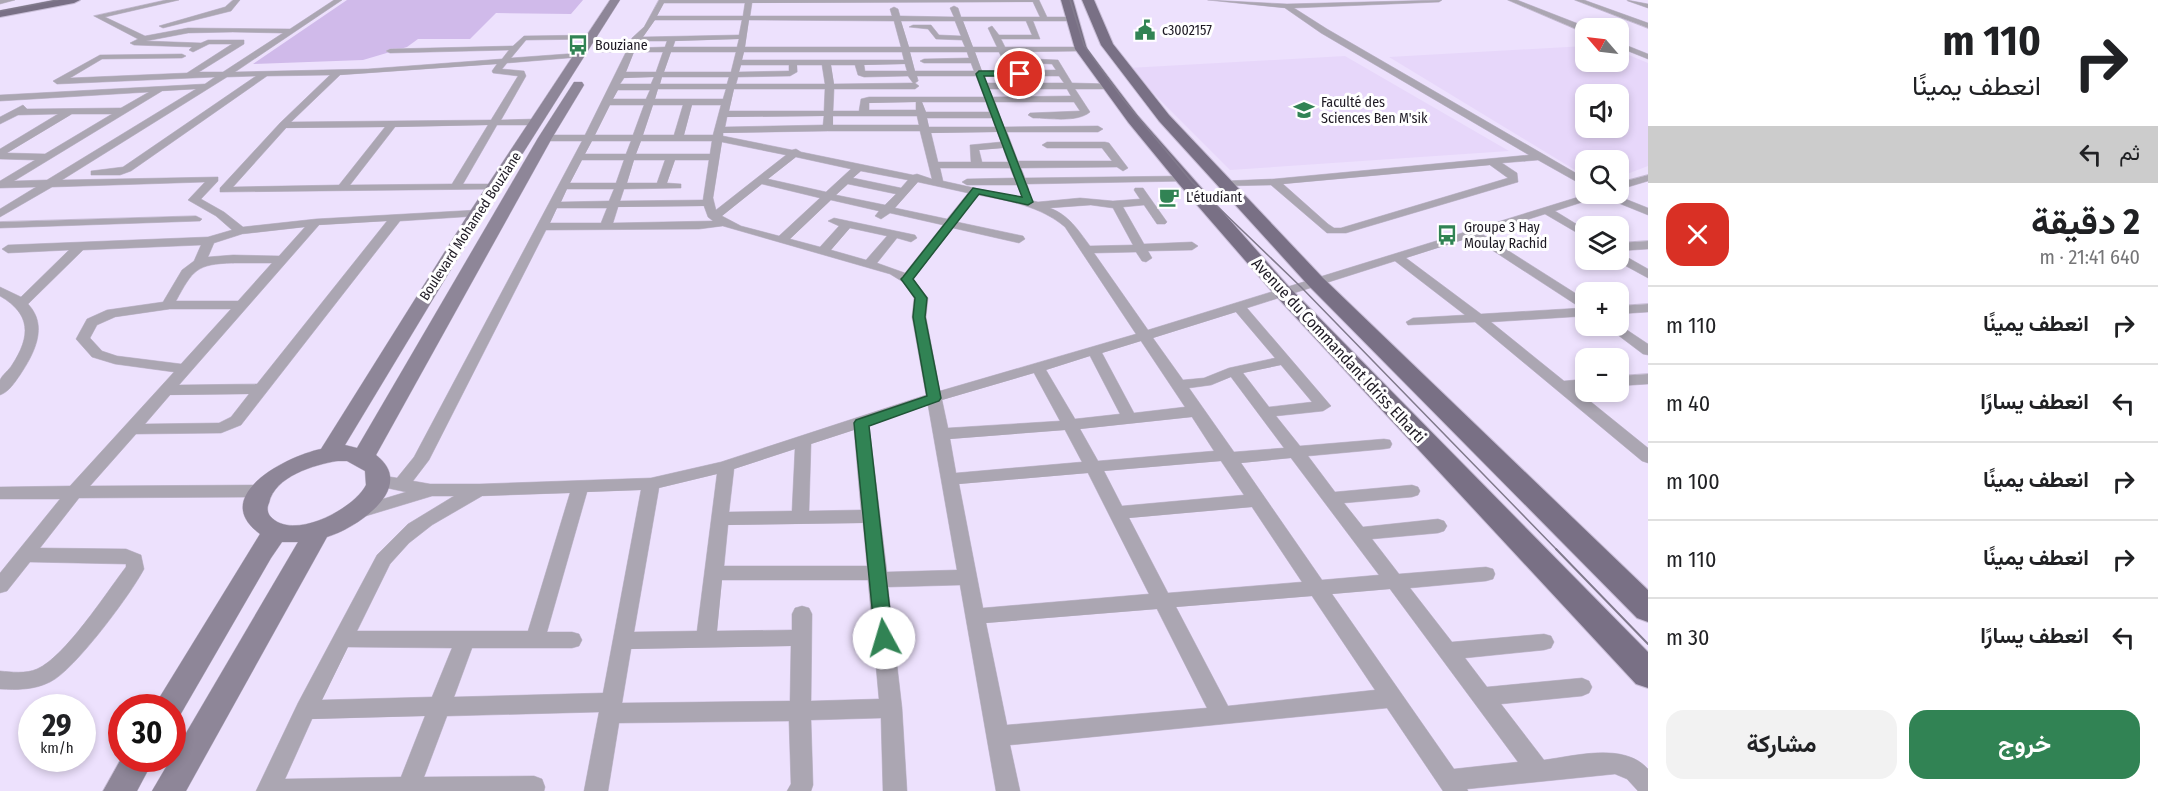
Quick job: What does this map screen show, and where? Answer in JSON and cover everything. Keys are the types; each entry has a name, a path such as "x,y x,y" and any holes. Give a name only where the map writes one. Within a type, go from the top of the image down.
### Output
{"main road":[{"path":"3,6 50,0"},
{"path":"3,6 74,0"},
{"name":"Avenue du Commandant Idriss Elharti","path":"1066,0 1081,49 1133,119 1184,179 1283,292 1648,674"},
{"name":"Avenue du Commandant Idriss Elharti","path":"1088,0 1107,45 1148,100 1225,184 1316,282 1648,609"}],"street":[{"path":"129,0 188,20"},
{"path":"143,38 98,16 176,0"},
{"path":"134,33 228,9 237,0"},
{"path":"0,214 207,86 339,0"},
{"name":"Boulevard Mohamed Bouziane","path":"364,456 545,138 596,43 615,0"},
{"name":"Boulevard Mohamed Bouziane","path":"329,454 337,437 493,187 580,55 596,43 630,0"},
{"path":"1044,18 1036,0 662,0 653,25 634,44 608,102 421,460 390,483 372,497 353,514 339,523 318,531 296,534 276,532 262,525 255,513 257,500 262,491 282,472 308,459 329,454 348,453 364,456 376,465 380,476 390,483 430,490 651,484 726,466 934,398 1144,336 1575,201"},
{"path":"713,0 706,18 705,38 733,75"},
{"path":"715,214 714,157 749,0"},
{"path":"891,0 906,49 938,182"},
{"path":"950,0 1021,182 1033,203"},
{"path":"977,0 982,8 1009,9"},
{"path":"1004,0 1014,18"},
{"path":"1210,0 1287,6 1439,0"},
{"path":"1511,0 1575,26"},
{"path":"1578,0 1626,18 1648,17"},
{"path":"1630,0 1648,6"},
{"path":"1287,6 1324,31 1575,178"},
{"path":"653,25 706,18 898,22 958,17 1071,19"},
{"path":"998,18 1006,37"},
{"path":"996,37 1038,36 1028,18"},
{"path":"1629,19 1648,26"},
{"path":"898,22 931,27 936,37 966,38"},
{"path":"962,28 1003,28"},
{"path":"992,28 1007,60 1053,61 1078,99 1084,114 1034,115"},
{"path":"202,45 134,44 143,38 192,31 291,31"},
{"path":"189,75 259,31"},
{"path":"545,58 558,37"},
{"path":"456,187 522,76 521,73 496,71 513,48 524,38 558,37 596,43 634,44 668,50 829,114 995,115"},
{"path":"634,44 672,38 705,38"},
{"path":"606,226 619,186 639,138 672,38"},
{"path":"368,72 400,41"},
{"path":"150,77 202,45 211,42 241,42"},
{"path":"390,51 513,48"},
{"path":"614,87 655,87 906,49 1081,49"},
{"path":"1629,49 1648,57"},
{"path":"57,81 189,75 368,72 580,55"},
{"path":"138,56 121,66 167,67"},
{"path":"0,121 17,112 57,81 100,57 182,57"},
{"path":"924,61 974,60"},
{"path":"943,61 945,74"},
{"path":"621,75 660,75 698,62 733,75 830,87 915,86"},
{"path":"826,62 830,87 828,128"},
{"path":"860,62 862,73 1062,73"},
{"path":"608,102 688,102 733,75 791,73 793,63 909,62"},
{"path":"97,80 113,70"},
{"path":"337,73 283,125 224,190 493,187"},
{"path":"94,173 120,172 127,169 265,74"},
{"path":"117,91 135,78"},
{"path":"0,98 207,86"},
{"path":"984,86 1108,86"},
{"path":"1,184 160,89"},
{"path":"955,99 961,116"},
{"path":"1026,99 1056,164"},
{"path":"864,114 864,101 866,100 1078,99"},
{"path":"678,138 688,102"},
{"path":"0,145 55,111"},
{"path":"0,155 70,111"},
{"path":"17,112 123,111"},
{"path":"283,125 536,122"},
{"path":"342,189 393,123"},
{"path":"545,138 678,138 828,128 1098,129"},
{"path":"85,134 130,134"},
{"path":"718,134 1033,203 1056,214 1069,225 1229,456 1452,786 1538,770 1616,763 1635,771 1648,786"},
{"path":"1047,145 1105,145 1161,222"},
{"path":"977,165 974,147 1007,146"},
{"path":"541,227 699,226 761,181 796,152"},
{"path":"0,155 47,157"},
{"path":"579,157 714,157"},
{"path":"661,186 671,157"},
{"path":"1225,184 1274,182 1494,163 1538,157"},
{"path":"1274,182 1324,226 1332,231 1342,231 1514,180 1513,175 1494,163"},
{"path":"933,165 1120,164"},
{"path":"782,240 860,166"},
{"path":"1,184 213,179 235,176"},
{"path":"869,229 917,177"},
{"path":"1629,184 1648,178"},
{"path":"213,179 194,200 220,214 240,231"},
{"path":"953,185 963,182 1021,182 1136,185 1184,179"},
{"path":"846,180 904,192"},
{"path":"761,181 1019,239"},
{"path":"563,186 677,186"},
{"path":"907,279 976,190"},
{"path":"1033,203 1147,202"},
{"path":"1113,204 1117,206 1146,258"},
{"path":"1629,204 1648,212"},
{"path":"553,205 612,205 715,214 782,240 894,271 907,279 921,298 919,317 977,616 1008,791"},
{"path":"1546,210 1575,228"},
{"path":"37,224 8,249 209,241 240,231 316,222 477,213"},
{"path":"133,429 228,426 236,421 396,218"},
{"path":"0,225 196,219 177,241"},
{"path":"834,221 911,238"},
{"path":"0,586 75,492 316,222"},
{"path":"823,251 847,224"},
{"path":"1473,233 1575,299"},
{"path":"870,263 894,235"},
{"path":"199,263 209,241"},
{"path":"1629,246 1648,245"},
{"path":"1085,250 1192,246"},
{"path":"21,304 79,247"},
{"path":"1397,257 1478,318 1648,457"},
{"path":"171,305 169,302 188,270 199,263 231,260 282,260"},
{"path":"1629,263 1648,274"},
{"path":"0,291 29,311 33,321 31,339 22,359 1,389"},
{"path":"186,369 115,360 97,354 83,339 92,322 112,313 171,305 242,305"},
{"path":"1238,306 1323,406 1265,412"},
{"path":"1629,309 1648,308"},
{"path":"1413,322 1575,313"},
{"path":"1627,336 1648,351"},
{"path":"1094,350 1130,418"},
{"path":"1179,386 1206,382 1234,371 1285,360"},
{"path":"1037,366 1093,466 1222,716"},
{"path":"1234,371 1538,770"},
{"path":"1629,380 1648,379"},
{"path":"1560,386 1575,385"},
{"path":"167,390 261,389"},
{"path":"941,434 1070,425 1197,411"},
{"path":"861,423 891,708 895,791"},
{"path":"800,518 803,442"},
{"path":"950,479 1384,444"},
{"path":"706,639 726,466"},
{"path":"596,791 651,484"},
{"path":"535,640 580,486"},
{"path":"353,514 430,490"},
{"path":"480,490 416,527 394,544 383,560 342,639 268,790 534,787"},
{"path":"1330,498 1412,490"},
{"path":"0,493 262,491"},
{"path":"1117,513 1258,500"},
{"path":"720,519 872,516"},
{"path":"1358,534 1438,526"},
{"path":"168,791 318,531"},
{"path":"176,694 256,561 276,532"},
{"path":"0,680 30,681 48,674 64,661 135,569 135,560 126,556 24,555"},
{"path":"714,573 969,577"},
{"path":"977,616 1486,574"},
{"path":"799,791 802,785 800,711 802,614"},
{"path":"623,641 801,638"},
{"path":"342,639 572,640"},
{"path":"407,790 465,640"},
{"path":"1447,651 1544,642"},
{"path":"1482,697 1582,687"},
{"path":"999,736 1392,698"},
{"path":"306,710 440,706 800,711 891,708"},
{"path":"118,791 130,772"}],"shaded area":[{"path":"347,0 583,0 571,14 496,13 470,39 418,39 407,47 363,60 253,64"},
{"path":"1575,47 1575,72 1629,72 1629,55 1648,63 1648,166 1629,173 1629,150 1575,150 1575,170 1389,57"},
{"name":"Faculté des Sciences Ben M'sik","path":"1345,56 1509,151 1230,170 1128,68"}],"tram line":[{"path":"0,11 58,0"},
{"path":"1070,0 1084,45 1123,99 1192,182 1301,287 1557,550"},
{"path":"1556,549 1648,644"}],"place":[{"name":"c3002157","path":"1145,30"},
{"name":"Bouziane","path":"578,45"},
{"name":"Faculté des Sciences Ben M'sik","path":"1304,110"},
{"name":"L'étudiant","path":"1169,197"},
{"name":"Groupe 3 Hay Moulay Rachid","path":"1447,235"}],"route":[{"path":"884,638 861,423 934,398 919,317 921,298 907,279 976,190 1028,202 979,74 1020,74"}]}
